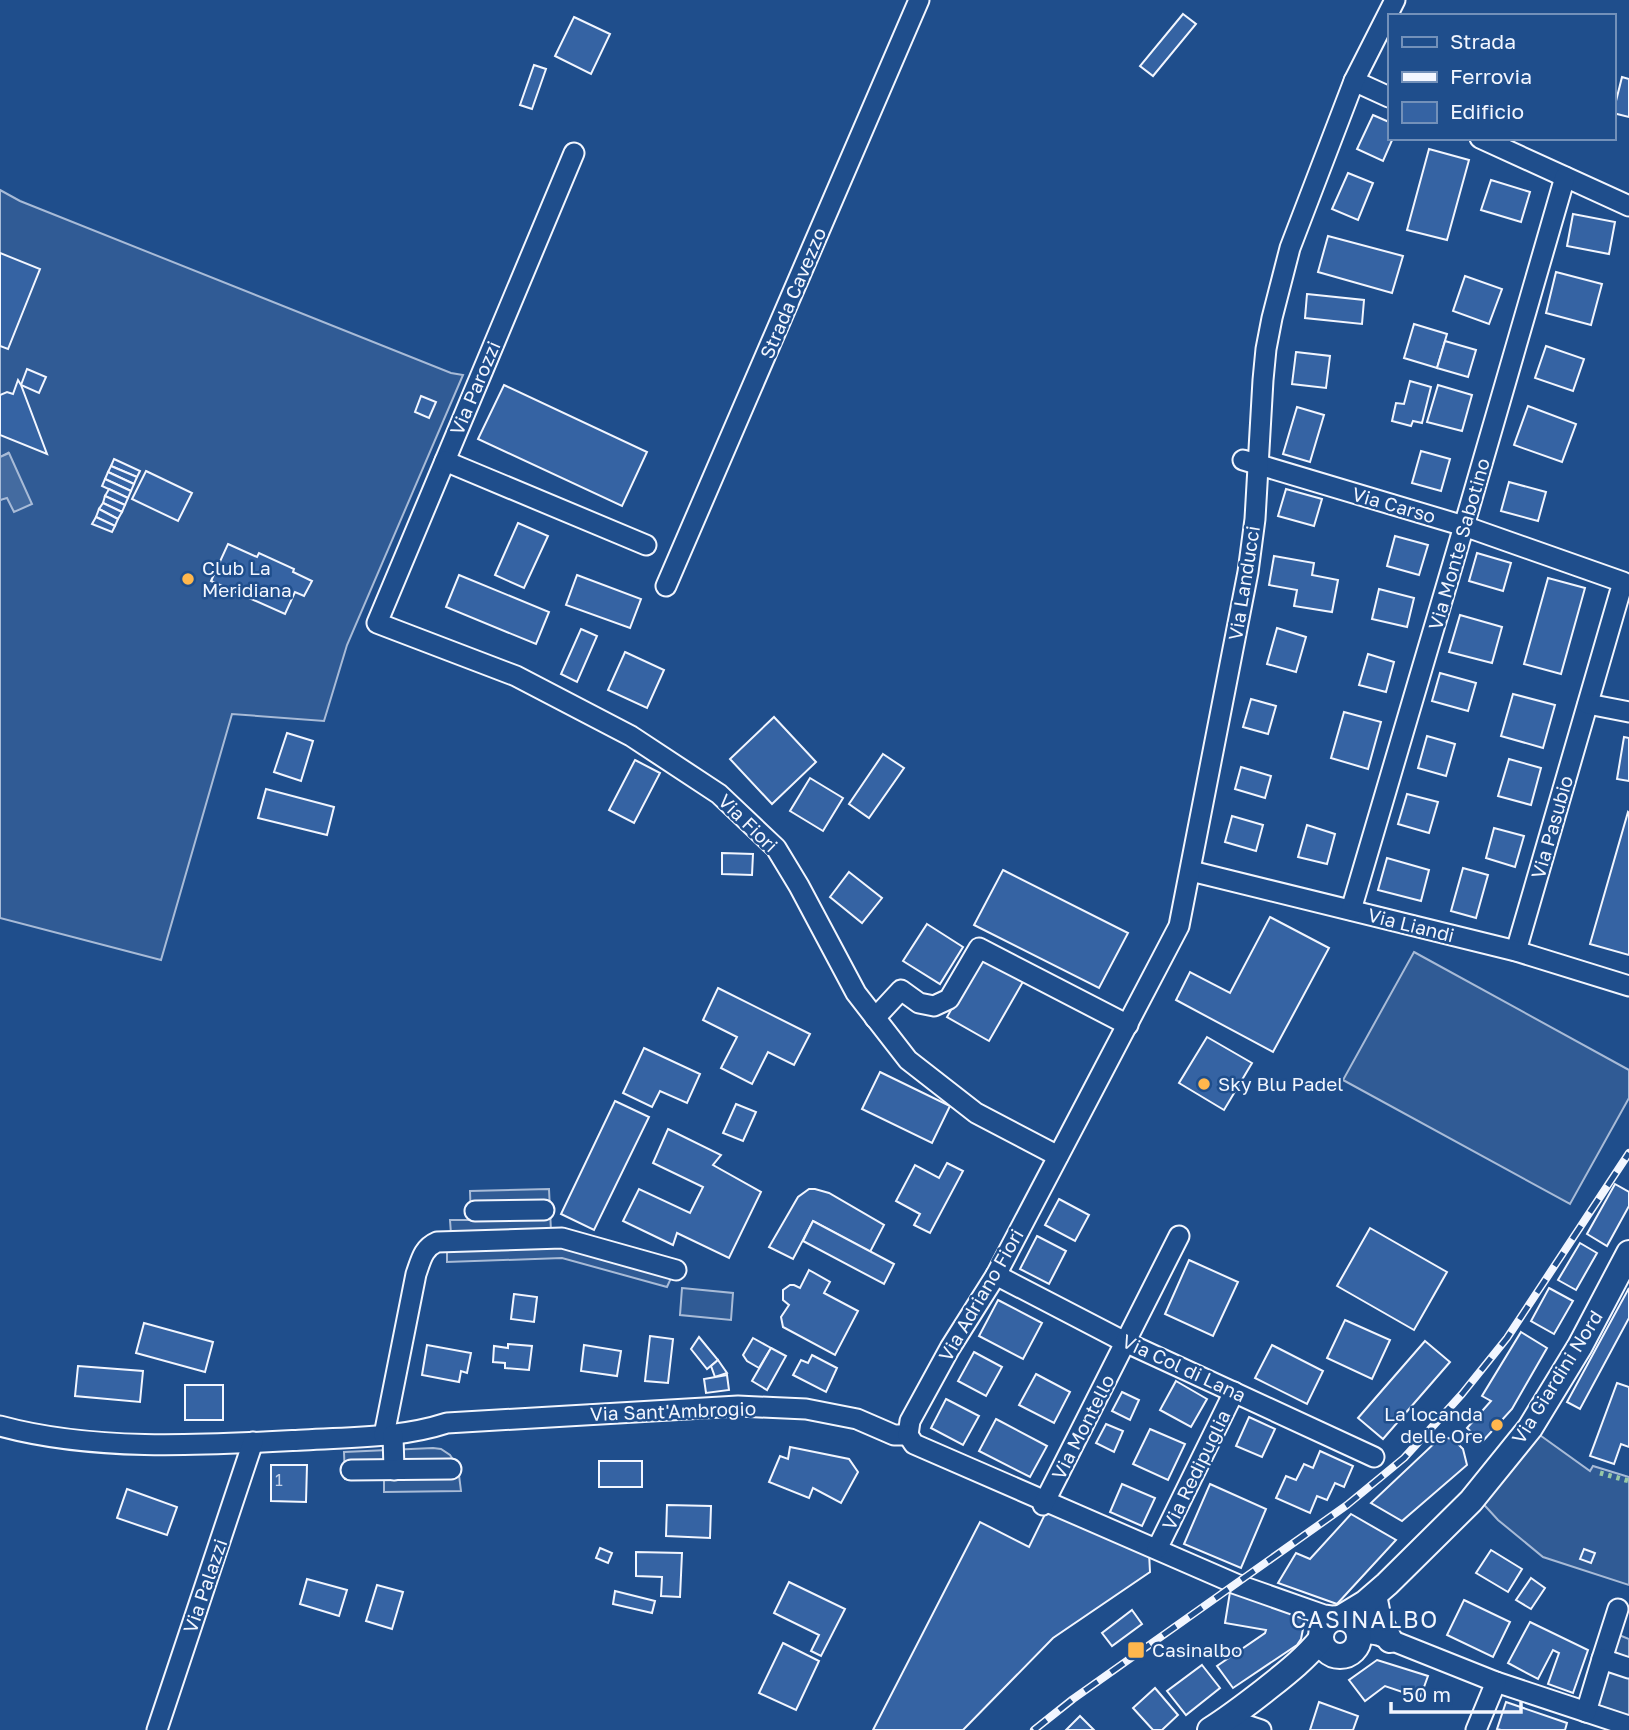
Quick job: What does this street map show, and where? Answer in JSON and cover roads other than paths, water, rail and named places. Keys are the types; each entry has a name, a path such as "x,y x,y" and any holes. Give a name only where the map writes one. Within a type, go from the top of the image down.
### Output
{"main road":[{"name":"Via Giardini Nord","path":"1351,1629 1327,1622 1321,1633 1327,1647 1345,1656 1354,1650 1351,1629 1365,1603 1381,1592 1472,1501 1530,1428 1580,1346 1629,1253"},
{"path":"1381,1592 1379,1620 1390,1640"},
{"name":"Via Giardini Nord","path":"1219,1725 1281,1678 1315,1661 1327,1647"}],"street":[{"name":"Strada Cavezzo","path":"666,586 919,0"},
{"name":"Via Landucci","path":"1058,1156 1179,926 1248,572 1255,519 1251,463 1272,318 1290,248 1354,81 1395,0"},
{"path":"1354,81 1388,97"},
{"path":"1484,140 1629,206"},
{"name":"Via Parozzi","path":"377,623 574,153"},
{"name":"Via Monte Sabotino","path":"1350,910 1565,177"},
{"path":"445,461 646,545"},
{"name":"Via Carso","path":"1251,463 1464,526 1623,595"},
{"name":"Via Pasubio","path":"1517,951 1588,704 1623,595"},
{"name":"Via Fiori","path":"377,623 516,676 631,737 719,794 776,848 856,993 908,1060 976,1113 1058,1156"},
{"path":"1588,704 1629,712"},
{"name":"Via Liandi","path":"1191,871 1517,951 1629,986"},
{"path":"876,1018 901,990 919,1003 934,1006 949,999 979,948 1128,1025"},
{"name":"Via Adriano Fiori","path":"908,1435 910,1421 950,1348 996,1275 1058,1156"},
{"path":"475,1211 544,1210"},
{"path":"502,1211 503,1240"},
{"name":"Via Montello","path":"1044,1503 1179,1236"},
{"path":"394,1470 389,1435 416,1274 422,1255 429,1245 437,1242 562,1238 676,1270"},
{"name":"Via Col di Lana","path":"996,1275 1125,1342 1374,1457"},
{"name":"Via Redipuglia","path":"1157,1549 1234,1392"},
{"name":"Via Sant'Ambrogio","path":"0,1426 31,1434 81,1441 135,1444 253,1442 389,1435 429,1429 447,1423 738,1406 806,1409 857,1419 894,1435 908,1435 915,1444 1044,1503 1236,1584 1307,1608 1351,1629"},
{"name":"Via Palazzi","path":"156,1730 253,1442"},
{"path":"351,1471 451,1469"},
{"path":"1307,1608 1316,1620 1327,1647"},
{"path":"1586,1713 1618,1609"},
{"path":"1351,1629 1368,1641 1390,1640 1496,1682 1629,1726"},
{"path":"1602,1659 1629,1668"},
{"path":"1476,1730 1496,1682"},
{"path":"1219,1725 1261,1730"}],"railway":[{"path":"1034,1730 1073,1699 1347,1505 1404,1458 1462,1394 1507,1338 1629,1153"}],"place":[{"name":"Club La Meridiana","path":"188,579"},
{"name":"Sky Blu Padel","path":"1204,1084"},
{"name":"La locanda delle Ore","path":"1497,1425"},
{"name":"Casinalbo","path":"1136,1650"}],"district":[{"name":"CASINALBO","path":"1365,1620"}]}
